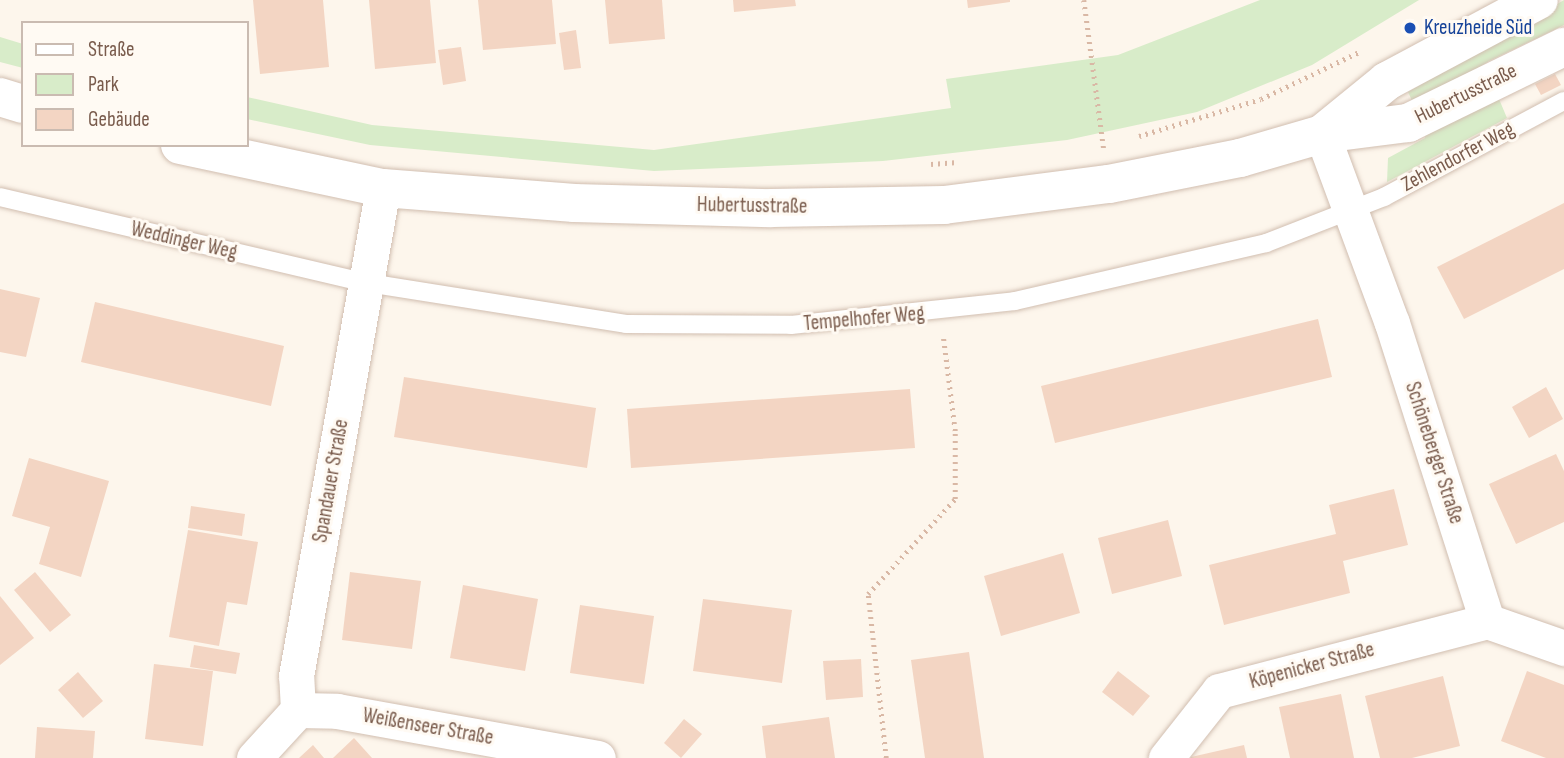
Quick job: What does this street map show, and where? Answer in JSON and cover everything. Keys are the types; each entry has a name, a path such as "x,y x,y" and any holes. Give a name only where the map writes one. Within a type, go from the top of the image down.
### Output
{"street":[{"name":"Hubertusstraße","path":"1322,134 1387,81 1539,0"},
{"name":"Hubertusstraße","path":"189,147 383,188 573,203 771,208 944,205 1109,184 1240,158 1322,134 1408,122 1564,47"},
{"path":"0,97 21,103"},
{"path":"1322,134 1351,210"},
{"name":"Spandauer Straße","path":"298,710 296,676 383,188"},
{"name":"Schöneberger Straße","path":"1351,210 1392,323 1487,621"},
{"path":"1487,621 1564,648"},
{"name":"Köpenicker Straße","path":"1166,758 1219,691 1487,621"},
{"path":"254,758 298,710"},
{"name":"Weißenseer Straße","path":"298,710 337,711 598,758"}],"lane":[{"name":"Zehlendorfer Weg","path":"1351,210 1564,101"},
{"name":"Weddinger Weg","path":"0,197 368,283"},
{"name":"Tempelhofer Weg","path":"368,283 626,324 791,326 940,312 1015,301 1266,243 1351,210"}],"path":[{"path":"1084,0 1109,184"},
{"path":"1130,139 1261,99 1371,46"},
{"path":"1090,148 1117,143"},
{"path":"927,165 968,161"},
{"path":"886,758 868,594 955,499 955,431 940,312"}],"green space":[{"path":"1260,0 1419,0 1312,65 1197,112 1067,140 883,161 654,171 370,145 248,119 248,97 372,125 654,150 951,108 946,79 1118,55"},
{"path":"1564,0 1564,25 1489,61 1416,109 1408,92"},
{"path":"0,37 21,43 21,67 0,62"},
{"path":"1499,99 1507,118 1387,182 1388,158 1425,138 1426,127"}],"building":[{"path":"253,0 323,0 329,67 260,74"},
{"path":"369,0 430,0 436,63 375,69"},
{"path":"478,0 552,0 556,44 483,50"},
{"path":"605,0 662,0 665,39 609,44"},
{"path":"733,0 795,0 796,6 734,12"},
{"path":"967,0 1010,0 1010,2 968,8"},
{"path":"576,30 581,68 564,70 559,33"},
{"path":"461,47 466,81 443,85 438,50"},
{"path":"1555,74 1561,85 1541,95 1535,84"},
{"path":"1564,203 1564,269 1464,319 1437,267"},
{"path":"0,289 40,298 26,357 0,352"},
{"path":"95,302 284,346 271,406 81,362"},
{"path":"1318,319 1332,377 1055,443 1041,386"},
{"path":"404,377 596,408 587,468 394,437"},
{"path":"1546,387 1563,419 1529,438 1512,407"},
{"path":"910,389 915,448 631,468 627,409"},
{"path":"1556,454 1564,471 1564,522 1516,544 1489,484"},
{"path":"29,458 109,481 81,577 39,564 50,527 12,516"},
{"path":"1394,489 1408,545 1343,561 1350,593 1224,625 1209,565 1336,534 1329,505"},
{"path":"191,506 245,514 242,536 188,528"},
{"path":"1168,520 1182,576 1112,594 1098,538"},
{"path":"188,530 258,542 247,605 227,602 219,646 169,637"},
{"path":"1063,553 1080,613 1001,636 984,576"},
{"path":"35,572 71,615 50,632 14,590"},
{"path":"350,572 421,581 412,649 342,640"},
{"path":"463,585 538,599 525,671 450,658"},
{"path":"0,596 34,638 0,665"},
{"path":"703,599 792,610 782,683 693,671"},
{"path":"580,605 654,616 644,684 570,673"},
{"path":"194,645 240,653 236,674 190,667"},
{"path":"969,652 984,758 925,758 911,660"},
{"path":"861,659 863,697 826,700 823,661"},
{"path":"154,664 213,671 203,746 145,739"},
{"path":"1118,671 1150,696 1133,716 1102,692"},
{"path":"1527,671 1564,685 1564,758 1546,758 1501,741"},
{"path":"78,672 103,701 83,718 58,690"},
{"path":"1443,676 1460,746 1412,758 1380,758 1365,696"},
{"path":"1341,694 1354,758 1290,758 1279,707"},
{"path":"829,717 835,758 766,758 762,726"},
{"path":"684,719 702,734 681,758 664,743"},
{"path":"37,727 95,731 93,758 35,758"},
{"path":"354,738 372,758 333,758"},
{"path":"313,745 324,758 299,758"},
{"path":"1244,745 1247,758 1191,758 1191,757"}],"place":[{"name":"Kreuzheide Süd","path":"1410,28"}]}
